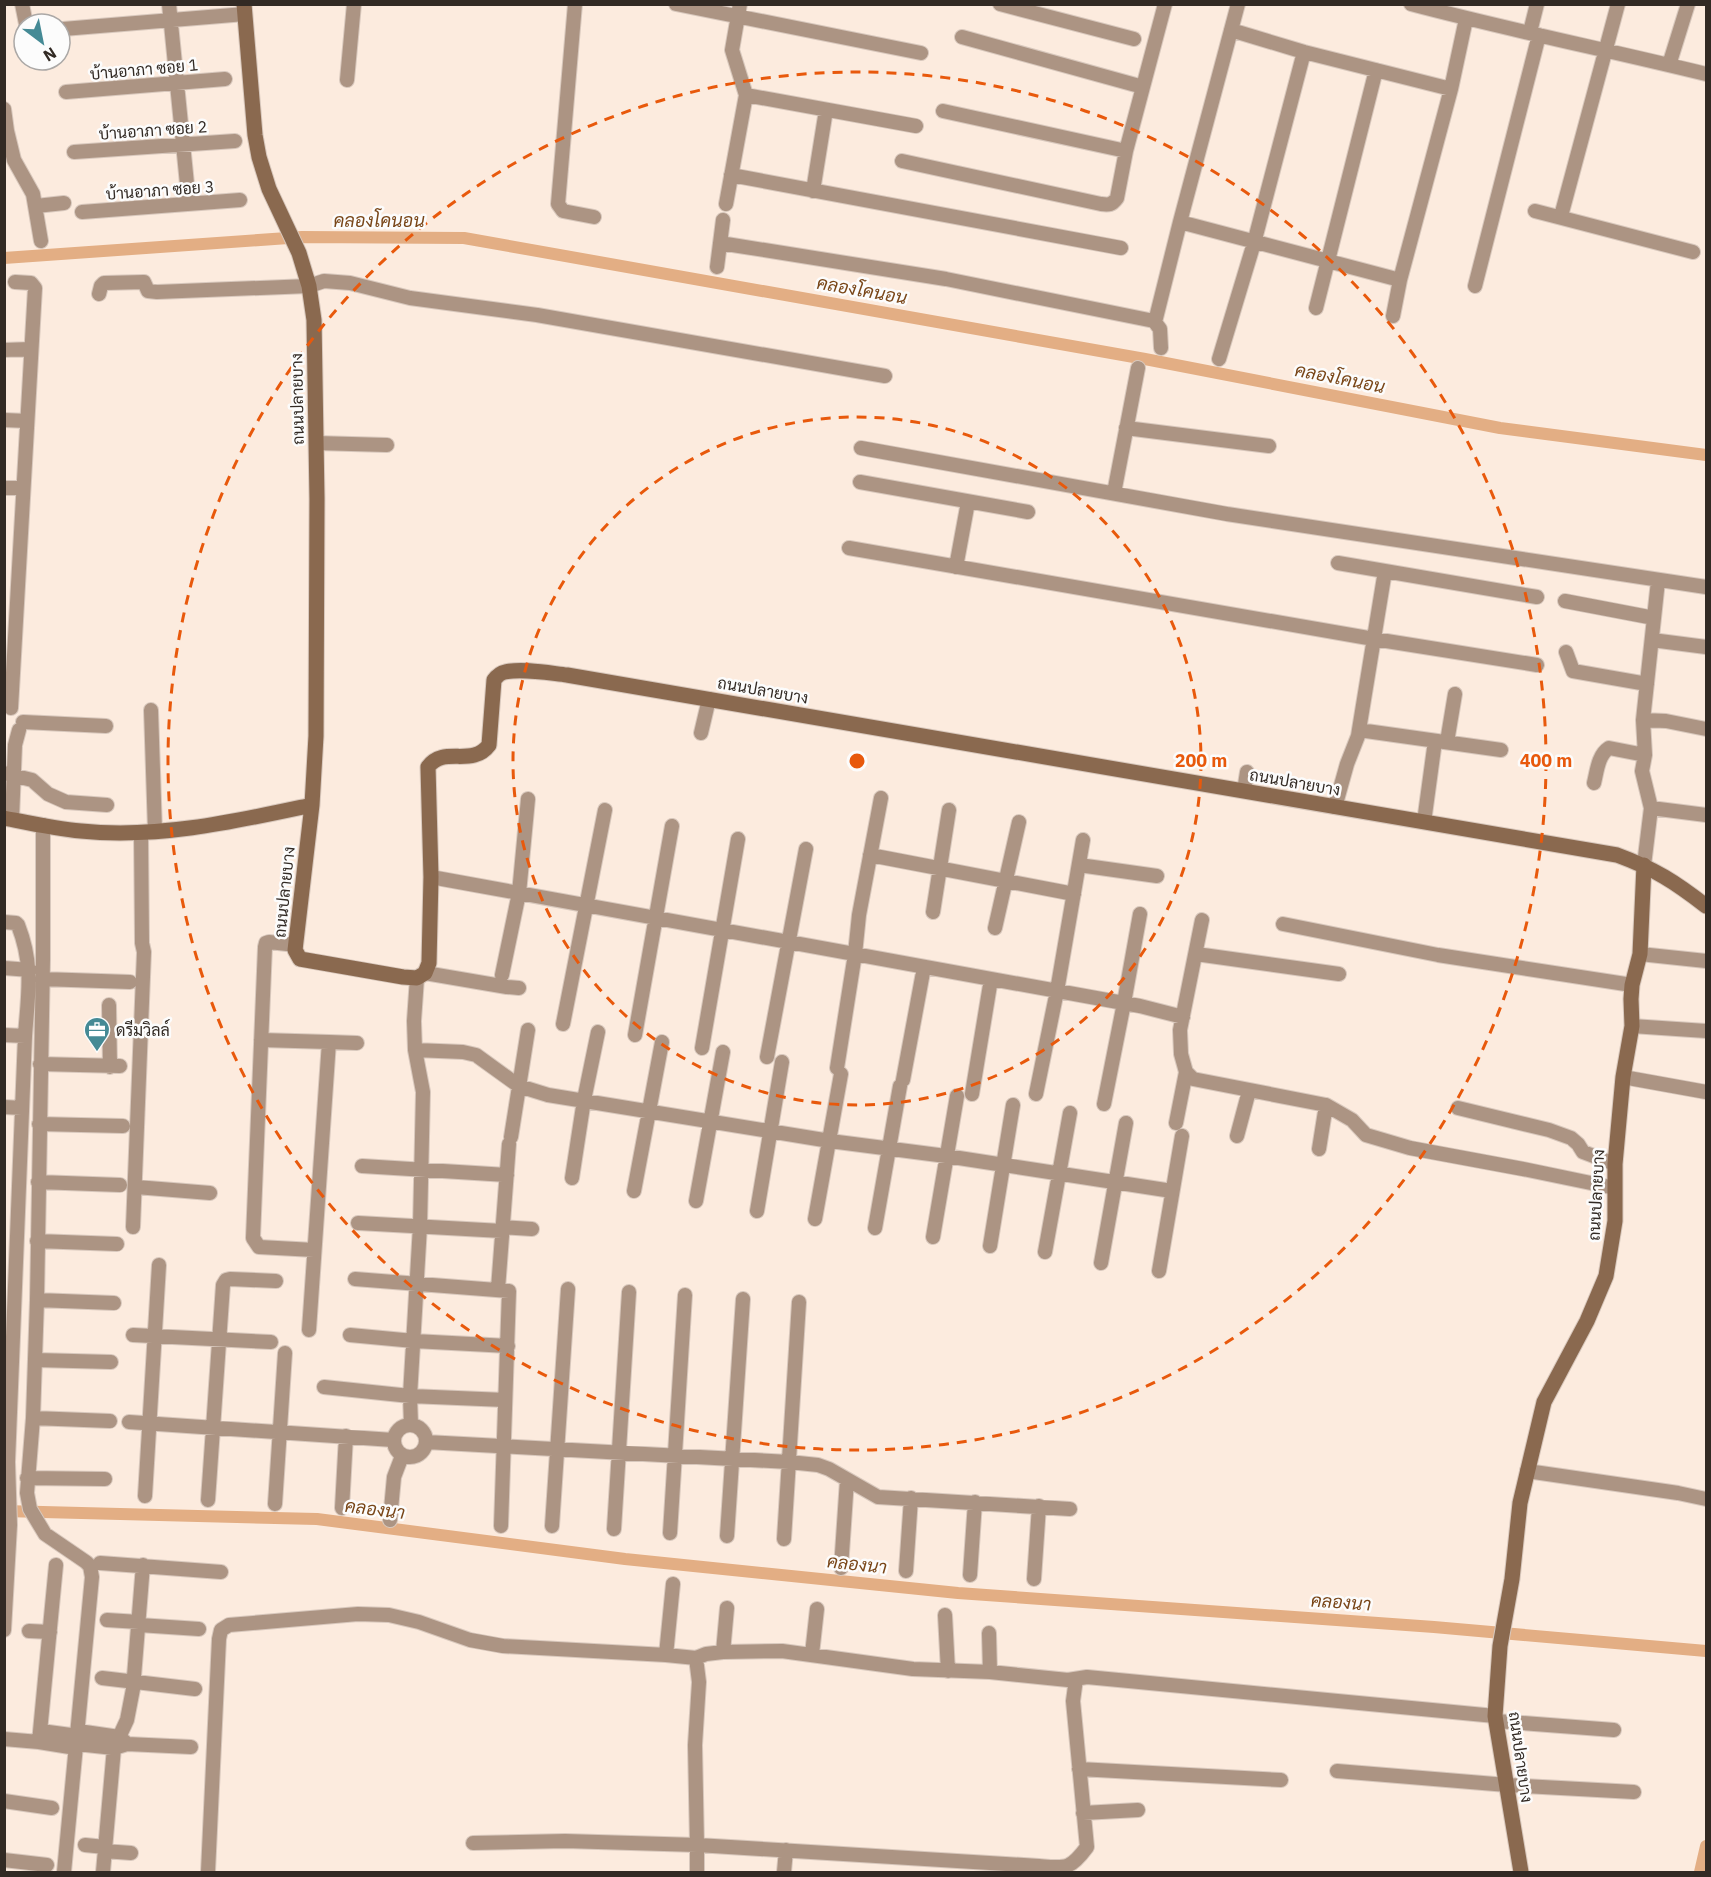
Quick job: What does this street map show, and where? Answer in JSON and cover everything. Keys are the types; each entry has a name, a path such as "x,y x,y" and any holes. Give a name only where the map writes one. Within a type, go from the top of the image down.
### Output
{"street":[{"path":"169,4 189,204"},
{"path":"347,80 354,4"},
{"path":"574,4 558,204 563,211 594,217"},
{"path":"675,4 739,11 921,52"},
{"path":"1000,4 1134,39"},
{"path":"902,161 1109,205 1117,198 1126,151 1165,4"},
{"path":"1154,321 1238,4"},
{"path":"1411,4 1458,13 1534,34 1707,74"},
{"path":"1475,286 1534,34 1537,4"},
{"path":"1560,216 1618,4"},
{"path":"1669,65 1688,4"},
{"path":"72,28 171,21 244,9"},
{"name":"ถนนปลายบาง","path":"244,9 259,157 269,189 299,253 309,286 314,320 316,724 312,805 296,945 297,957 305,961 421,976 429,963 428,767 433,760 442,757 477,756 484,752 489,745 494,680 499,674 518,671 567,675 1617,855 1672,880 1707,906"},
{"path":"726,204 746,95 732,50 739,11"},
{"path":"1393,316 1400,280 1451,89 1458,13"},
{"path":"1231,30 1304,52 1451,89"},
{"path":"962,37 1143,87"},
{"path":"1218,359 1254,243 1304,52"},
{"path":"1316,308 1376,70"},
{"name":"บ้านอาภา ซอย 1","path":"66,92 225,78"},
{"path":"746,95 916,126"},
{"path":"4,109 6,131 14,160 33,194 41,242"},
{"path":"813,191 826,110"},
{"path":"943,111 1126,151"},
{"name":"บ้านอาภา ซอย 2","path":"74,152 235,141"},
{"path":"731,176 1121,248"},
{"name":"บ้านอาภา ซอย 3","path":"82,212 240,200"},
{"path":"36,206 64,203"},
{"path":"1535,211 1693,252"},
{"path":"717,267 723,220"},
{"path":"1180,222 1400,280"},
{"path":"720,243 946,279 1154,321 1160,329 1161,348"},
{"path":"99,294 100,286 104,283 144,282 153,292 309,286 324,281 350,283 410,298 537,315 885,376"},
{"path":"15,282 31,283 35,288 19,558 10,632 8,709 20,712 21,726 9,773 8,819 82,831 148,832 231,822 312,805"},
{"path":"4,350 31,350"},
{"path":"1114,493 1138,368"},
{"path":"4,420 27,421"},
{"path":"1126,428 1269,446"},
{"path":"316,443 387,445"},
{"path":"861,448 1227,514 1707,587"},
{"path":"860,482 1028,512"},
{"path":"4,488 23,488"},
{"path":"957,567 968,502"},
{"path":"849,548 1537,665"},
{"path":"4,558 19,558"},
{"path":"1338,563 1537,597"},
{"path":"1335,807 1359,730 1385,571"},
{"path":"1644,866 1651,808 1642,771 1646,755 1643,720 1658,581"},
{"path":"1564,601 1654,618"},
{"path":"1652,640 1707,647"},
{"path":"1566,652 1573,671 1647,684"},
{"path":"1424,822 1441,742 1455,694"},
{"path":"701,734 709,699"},
{"path":"133,1227 151,710"},
{"path":"1643,720 1666,721 1707,729"},
{"path":"4,732 10,734 21,726 106,726"},
{"path":"1359,730 1502,750"},
{"path":"1593,783 1606,749 1646,755"},
{"path":"1244,791 1247,772"},
{"path":"9,773 32,780 56,799 107,806"},
{"path":"815,1219 830,1141 859,915 881,798"},
{"path":"502,975 519,893 528,799"},
{"path":"1651,808 1707,814"},
{"path":"563,1024 605,810"},
{"path":"933,912 950,810"},
{"path":"995,928 1019,822"},
{"path":"43,825 36,1360 27,1478 30,1509 38,1526 54,1542 86,1562 91,1569 92,1577 64,1872"},
{"path":"635,1035 672,826"},
{"path":"702,1048 738,839"},
{"path":"1036,1094 1057,991 1083,840"},
{"path":"767,1057 806,849"},
{"path":"870,855 1074,894"},
{"path":"1079,865 1157,876"},
{"name":"ถนนปลายบาง","path":"1521,1872 1496,1718 1500,1646 1512,1579 1520,1503 1544,1402 1587,1321 1606,1276 1615,1221 1615,1164 1623,1077 1632,1026 1630,999 1640,954 1644,866"},
{"path":"430,877 1124,1003 1183,1017"},
{"path":"1104,1104 1140,914"},
{"path":"1176,1123 1186,1072 1181,1054 1180,1030 1203,920"},
{"path":"4,922 18,925 26,946 30,970 19,1178 11,1248 6,1462 10,1525 6,1559 5,1629"},
{"path":"1283,924 1438,955 1632,984"},
{"path":"296,945 266,943 253,1238 259,1247 314,1250"},
{"path":"1196,954 1339,974"},
{"path":"1640,954 1707,961"},
{"path":"875,1228 924,967"},
{"path":"4,968 30,970"},
{"path":"411,1425 410,1396 420,1226 423,1092 415,1050 414,1021 421,976 519,988"},
{"path":"42,979 130,982"},
{"path":"972,1094 991,979"},
{"path":"40,1064 115,1066 109,1005"},
{"path":"1632,1026 1707,1031"},
{"path":"498,1289 510,1140 528,1030"},
{"path":"572,1178 584,1100 598,1032"},
{"path":"4,1035 25,1036"},
{"path":"261,1040 357,1043"},
{"path":"309,1330 329,1042"},
{"path":"634,1191 662,1042"},
{"path":"415,1050 463,1052 476,1055 519,1086 548,1095 769,1132 946,1156 1172,1191"},
{"path":"696,1201 723,1052"},
{"path":"757,1211 782,1062"},
{"path":"1186,1072 1193,1079 1326,1105 1352,1120 1366,1135 1410,1148 1615,1188"},
{"path":"1623,1077 1707,1092"},
{"path":"1237,1136 1249,1091"},
{"path":"933,1237 957,1096"},
{"path":"990,1246 1013,1105"},
{"path":"1318,1149 1326,1105"},
{"path":"4,1107 22,1108"},
{"path":"1458,1108 1549,1130 1571,1138 1583,1152 1615,1164"},
{"path":"1045,1252 1070,1113"},
{"path":"1101,1263 1126,1123"},
{"path":"39,1124 123,1126"},
{"path":"1158,1271 1182,1136"},
{"path":"362,1166 507,1175"},
{"path":"4,1177 19,1178"},
{"path":"38,1182 120,1185"},
{"path":"136,1187 210,1193"},
{"path":"358,1223 532,1229"},
{"path":"37,1241 117,1244"},
{"path":"145,1496 159,1265"},
{"path":"208,1500 223,1285 226,1280 230,1279 276,1281"},
{"path":"355,1279 498,1289 507,1290 510,1294 501,1526"},
{"path":"552,1526 568,1289"},
{"path":"614,1529 629,1292"},
{"path":"670,1533 685,1295"},
{"path":"727,1536 743,1299"},
{"path":"37,1300 114,1303"},
{"path":"784,1539 799,1302"},
{"path":"134,1335 271,1342"},
{"path":"350,1335 508,1346"},
{"path":"275,1504 285,1353"},
{"path":"36,1360 111,1362"},
{"path":"324,1387 410,1396 505,1400"},
{"path":"33,1418 110,1421"},
{"path":"129,1422 393,1440"},
{"path":"411,1425 422,1430 426,1442 425,1448 415,1457 402,1456 394,1447 393,1440 399,1429 411,1425"},
{"path":"342,1508 346,1436"},
{"path":"426,1442 818,1464 878,1497 1070,1509"},
{"path":"390,1520 394,1477 402,1456"},
{"path":"1527,1471 1707,1499"},
{"path":"27,1478 105,1479"},
{"path":"841,1568 847,1480"},
{"path":"906,1571 911,1498"},
{"path":"970,1575 975,1502"},
{"path":"1034,1579 1039,1506"},
{"path":"100,1563 221,1572"},
{"path":"40,1736 56,1565"},
{"path":"103,1872 120,1743 134,1682 144,1565"},
{"path":"666,1655 673,1584"},
{"path":"723,1652 727,1608"},
{"path":"812,1654 817,1609"},
{"path":"208,1872 219,1639 221,1630 229,1625 358,1614 389,1615 419,1622 470,1640 503,1646 696,1658 723,1652 782,1651 913,1669 990,1672 1068,1680 1087,1677 1614,1730"},
{"path":"945,1615 948,1671"},
{"path":"107,1620 199,1629"},
{"path":"29,1630 50,1632"},
{"path":"989,1633 990,1672"},
{"path":"696,1658 699,1682 695,1745 697,1872"},
{"path":"102,1678 195,1689"},
{"path":"472,1843 565,1841 697,1845 1062,1870 1073,1865 1087,1847 1073,1701 1076,1679"},
{"path":"4,1740 40,1736 191,1747"},
{"path":"1079,1769 1281,1780"},
{"path":"1337,1772 1506,1785 1634,1791"},
{"path":"4,1801 52,1808"},
{"path":"1083,1813 1138,1810"},
{"path":"85,1845 131,1853"},
{"path":"784,1872 786,1850"},
{"path":"902,1872 903,1858"},
{"path":"1079,1858 1084,1872"},
{"path":"4,1860 47,1865"}],"waterway":[{"name":"คลองโคนอน","path":"4,258 302,237 464,238 1145,359 1500,428 1706,455"},
{"name":"คลองนา","path":"4,1511 317,1519 625,1559 958,1593 1434,1627 1706,1651"},
{"path":"1700,1872 1706,1846"}],"place":[{"name":"ดรีมวิลล์","path":"97,1053"}]}
